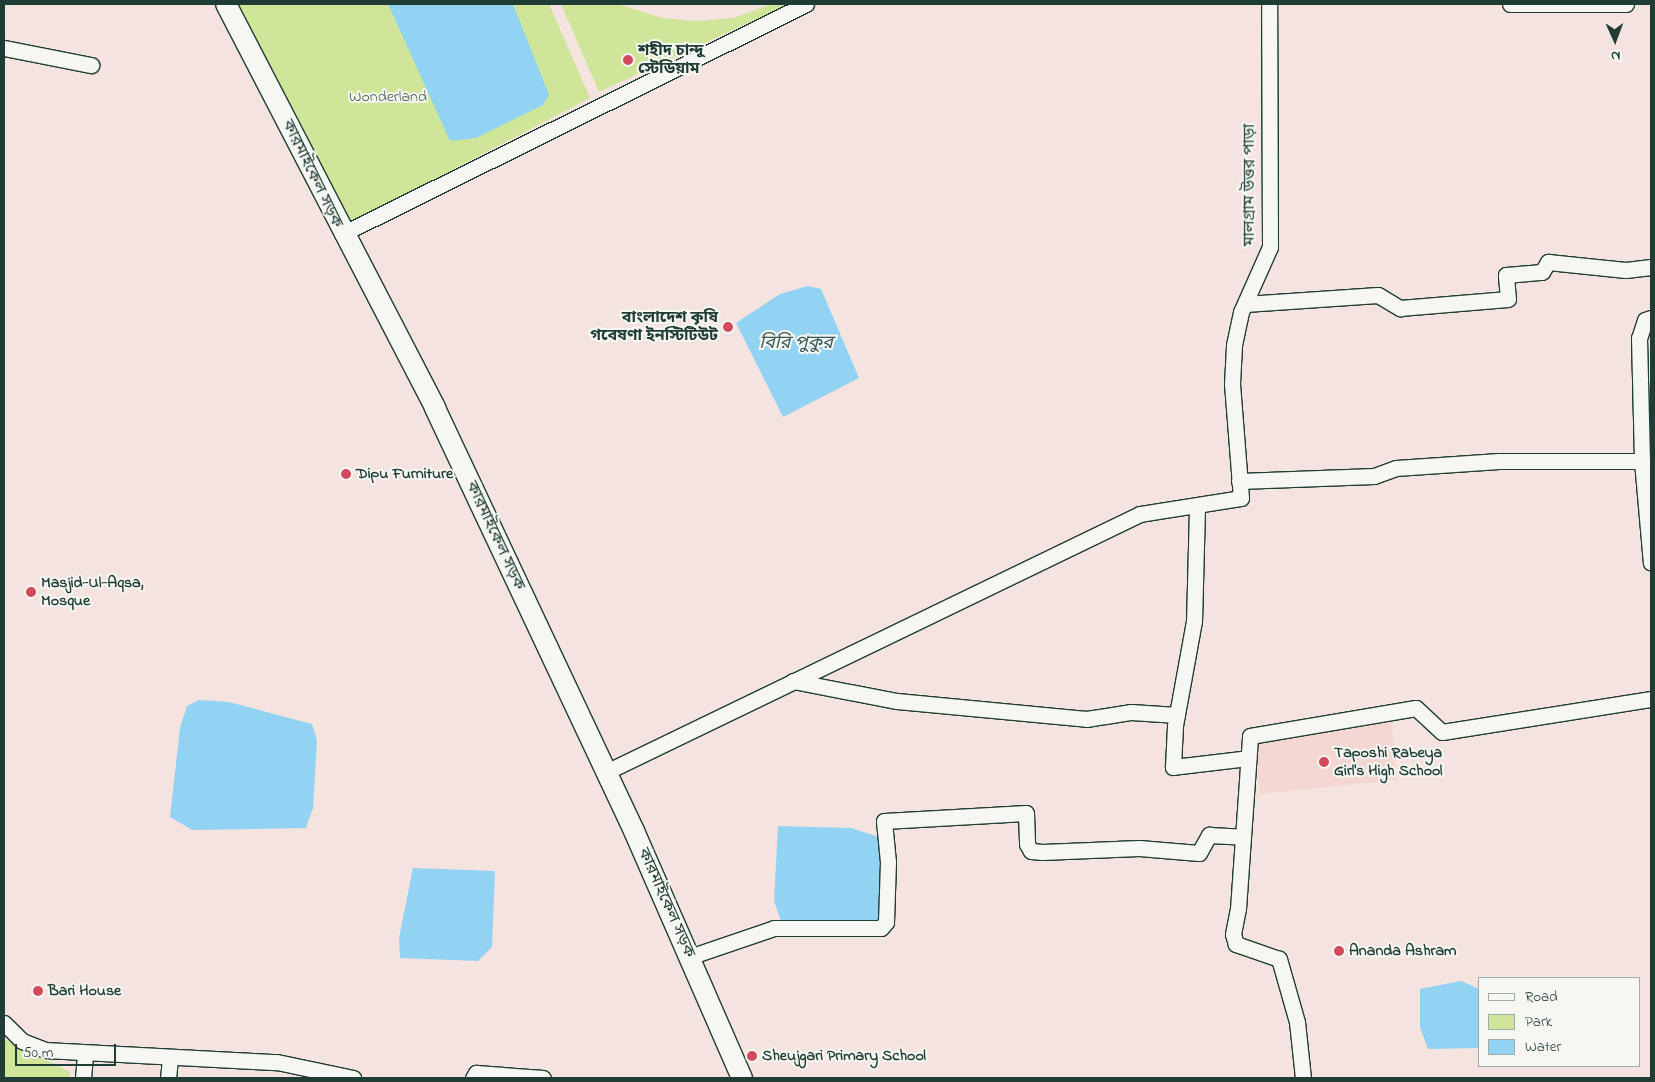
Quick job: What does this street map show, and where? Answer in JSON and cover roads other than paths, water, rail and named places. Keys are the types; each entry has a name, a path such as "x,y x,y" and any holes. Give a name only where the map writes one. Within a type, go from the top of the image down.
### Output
{"street":[{"name":"কারমাইকেল সড়ক","path":"226,4 342,234 435,408 606,772 742,1078"},
{"path":"342,234 806,4"},
{"name":"মালগ্রাম উত্তর পাড়া","path":"1197,508 1237,502 1241,498 1232,384 1234,345 1245,304 1270,248 1269,4"},
{"path":"1510,4 1626,4"},
{"path":"4,48 91,65"},
{"path":"1245,304 1378,295 1400,308 1508,299 1506,275 1542,272 1548,262 1626,270 1651,268"},
{"path":"1651,318 1645,320 1639,338 1646,388 1642,461 1650,532 1651,563"},
{"path":"1239,480 1374,476 1396,468 1499,461 1642,461"},
{"path":"606,772 1140,514 1197,508 1194,621 1177,715 1173,767 1248,758"},
{"path":"793,682 897,701 1076,718 1131,712 1177,715"},
{"path":"1303,1078 1297,1022 1280,960 1236,944 1233,934 1243,838 1250,736 1416,708 1442,732 1651,699"},
{"path":"689,956 774,928 881,928 886,922 888,862 884,821 1026,813 1027,844 1032,851 1042,852 1138,848 1199,853 1209,835 1243,838"},
{"path":"4,1023 22,1041 45,1050 170,1058 277,1062 353,1078"},
{"path":"83,1078 85,1053"},
{"path":"168,1078 170,1058"},
{"path":"473,1078 476,1073 543,1078"}],"water":[{"path":"388,4 513,4 549,95 543,105 476,138 450,141"},
{"name":"বিরি পুকুর","path":"808,286 821,289 859,378 783,417 736,323 780,294"},
{"path":"199,700 229,702 312,724 317,740 313,808 306,828 192,830 170,817 180,728 187,706"},
{"path":"778,826 851,828 876,836 881,845 883,913 876,922 781,921 774,901"},
{"path":"413,868 495,871 492,947 478,961 400,958 399,938"},
{"path":"1461,981 1478,989 1478,1048 1428,1049 1420,1027 1420,989"}],"place":[{"name":"শহীদ চান্দু স্টেডিয়াম","path":"628,60"},
{"name":"বাংলাদেশ কৃষি গবেষণা ইনস্টিটিউট","path":"728,327"},
{"name":"Dipu Furniture","path":"346,474"},
{"name":"Masjid-Ul-Aqsa, Mosque","path":"31,592"},
{"name":"Taposhi Rabeya Girl's High School","path":"1324,762"},
{"name":"Ananda Ashram","path":"1339,951"},
{"name":"Bari House","path":"38,991"},
{"name":"Sheujgari Primary School","path":"752,1056"}],"park label":[{"name":"Wonderland","path":"388,97"}]}
